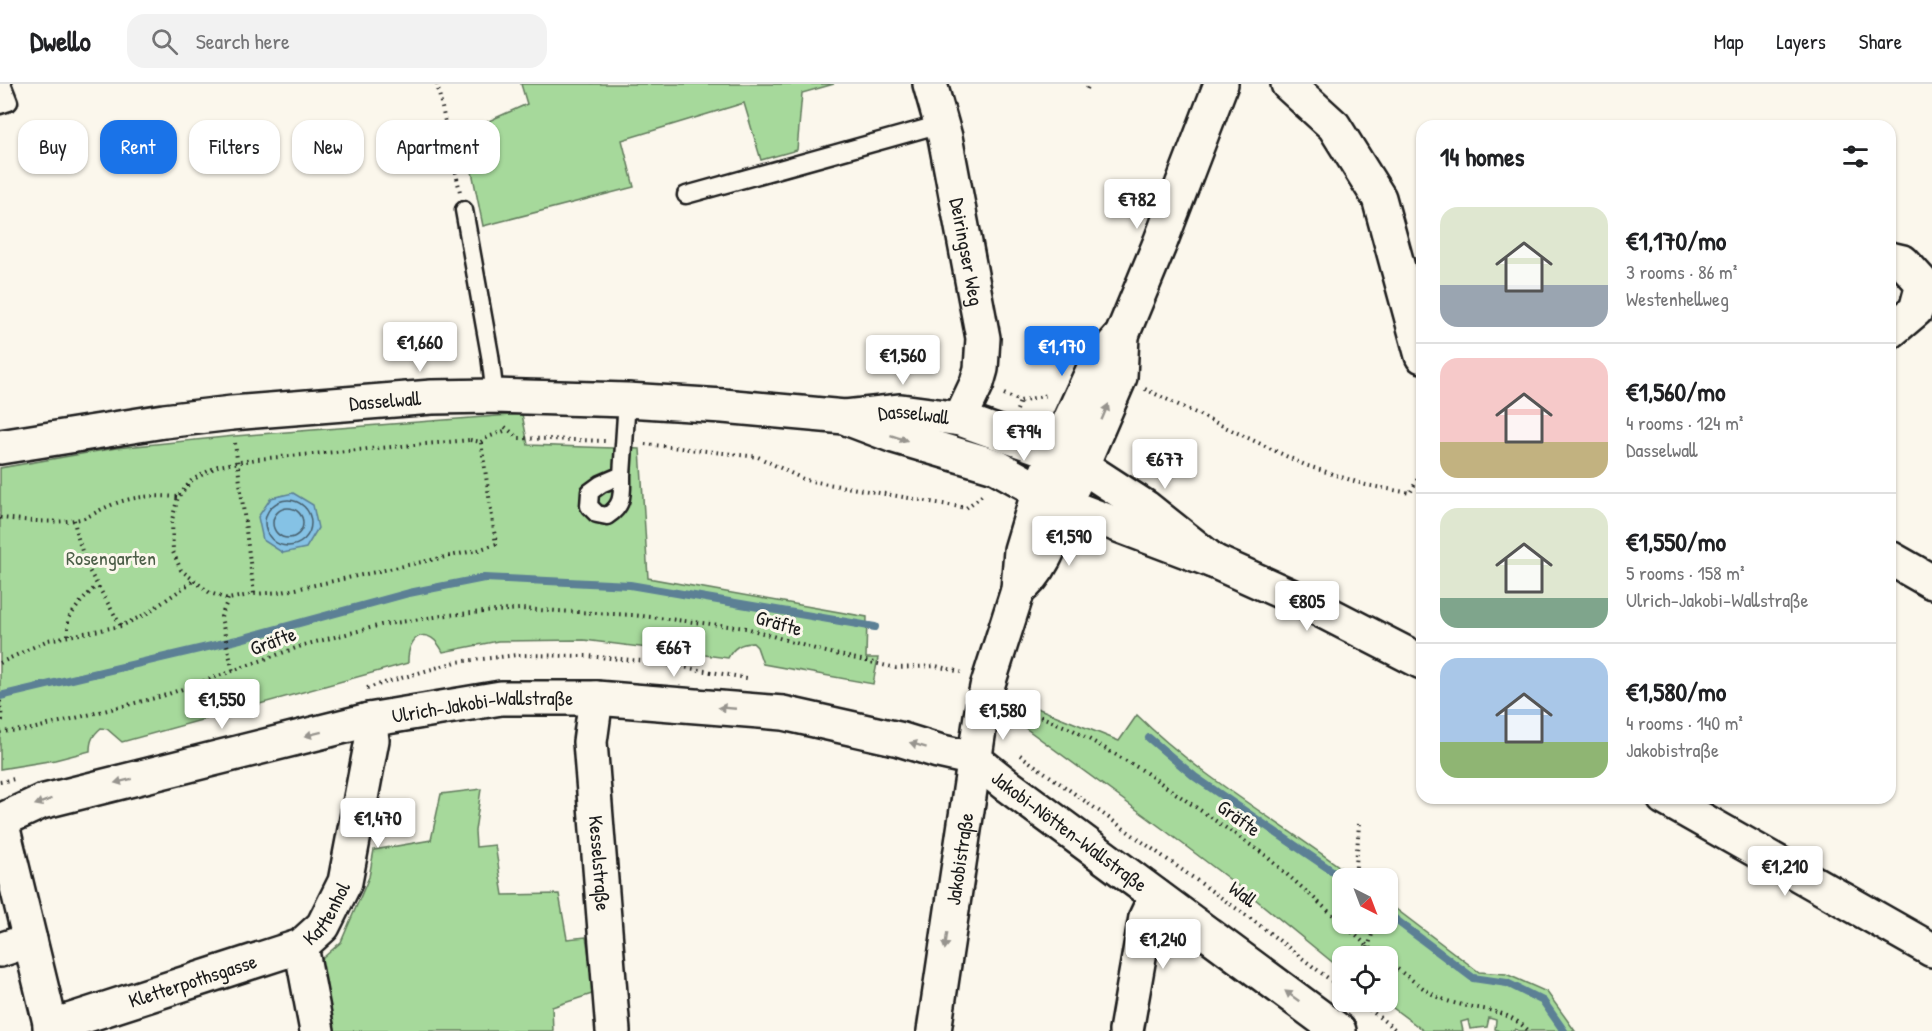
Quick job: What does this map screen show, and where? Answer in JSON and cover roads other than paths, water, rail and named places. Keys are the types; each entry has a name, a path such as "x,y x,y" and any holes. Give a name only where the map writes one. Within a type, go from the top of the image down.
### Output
{"street":[{"name":"Deiringser Weg","path":"930,84 941,124 982,338 981,369 960,419"},
{"path":"1052,497 1069,459 1120,377 1122,335 1221,84"},
{"path":"1288,84 1334,126 1379,198 1416,334"},
{"path":"1896,260 1903,262 1923,284 1916,310 1896,327"},
{"path":"1069,459 1095,366 1122,335"},
{"name":"Dasselwall","path":"0,447 164,421 232,413 432,398 498,410 627,400 845,417 901,411 960,419 1069,459 1145,507 1213,561"},
{"name":"Dasselwall","path":"845,417 894,436 995,466 1052,497 1213,561"},
{"name":"Jakobistraße","path":"933,1031 987,687 1018,590 1024,586 1045,558 1052,497"},
{"path":"1213,561 1313,606 1416,659"},
{"path":"1896,561 1932,582"},
{"name":"Ulrich-Jakobi-Wallstraße","path":"1,821 41,802 369,720 501,698 596,698 783,713 899,739 974,759"},
{"name":"Kesselstraße","path":"596,698 590,742 614,1031"},
{"name":"Kattenhol","path":"317,1031 301,946 323,926 345,882 372,740 369,720"},
{"name":"Jakobi-Nötten-Wallstraße","path":"974,759 1339,1031"},
{"path":"1675,804 1932,950"},
{"path":"1,821 15,945 51,1029"},
{"path":"1126,1031 1146,917 1156,896"},
{"name":"Kletterpothsgasse","path":"51,1029 301,946"}],"lane":[{"path":"0,105 9,102 2,84"},
{"path":"686,195 941,124"},
{"path":"464,210 498,410"},
{"path":"622,475 627,400"}],"water":[{"path":"293,493 313,505 318,528 306,548 283,553 263,540 258,517 271,498"}],"waterway":[{"path":"0,696 237,640 409,593 484,578 630,585 875,627"},
{"path":"1149,738 1195,777 1332,871"},
{"path":"1398,922 1473,978 1507,983 1543,1001 1564,1031"}],"park label":[{"name":"Rosengarten","path":"111,558"}]}
